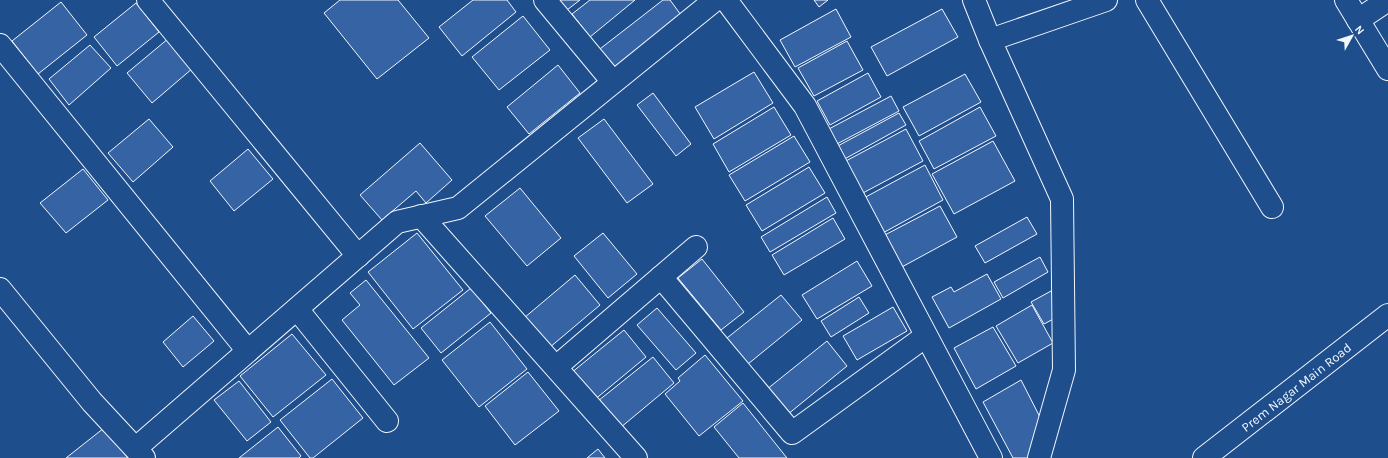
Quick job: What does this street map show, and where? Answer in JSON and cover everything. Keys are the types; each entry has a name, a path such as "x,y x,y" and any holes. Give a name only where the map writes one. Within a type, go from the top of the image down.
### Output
{"street":[{"path":"148,0 358,256"},
{"path":"545,0 613,82"},
{"path":"0,289 92,402 140,453 248,351 397,222 458,208 715,0"},
{"path":"726,0 805,106 991,458"},
{"path":"974,0 990,40 1062,199 1064,370 1039,458"},
{"path":"990,40 1106,0"},
{"path":"1147,0 1272,207"},
{"path":"1346,0 1388,69"},
{"path":"1358,20 1388,0"},
{"path":"0,46 248,351"},
{"path":"421,216 636,458"},
{"path":"556,367 696,246"},
{"path":"661,277 792,433 926,336"},
{"path":"297,308 386,421"},
{"name":"Prem Nagar Main Road","path":"1204,458 1388,315"}],"building":[{"path":"340,0 398,0 429,38 377,79 324,13"},
{"path":"473,0 507,0 516,12 462,56 439,27"},
{"path":"559,0 580,0 567,10"},
{"path":"590,0 635,0 590,37 572,14"},
{"path":"663,0 670,0 681,15 611,70 596,52"},
{"path":"814,0 828,0 819,7"},
{"path":"61,2 87,35 38,74 12,41"},
{"path":"136,3 159,32 117,66 94,37"},
{"path":"836,9 851,37 795,67 780,40"},
{"path":"942,9 958,37 887,76 871,47"},
{"path":"523,16 550,50 499,90 472,57"},
{"path":"169,38 193,68 152,103 127,73"},
{"path":"847,41 863,70 814,96 798,68"},
{"path":"90,45 111,68 69,105 49,79"},
{"path":"558,65 580,93 529,134 507,107"},
{"path":"754,72 773,103 714,139 695,107"},
{"path":"868,73 881,97 830,125 817,101"},
{"path":"965,74 981,102 919,136 903,107"},
{"path":"653,93 691,144 676,156 637,105"},
{"path":"891,96 899,111 835,145 827,130"},
{"path":"774,107 791,135 729,172 713,144"},
{"path":"980,107 996,136 934,169 919,141"},
{"path":"899,113 906,125 841,161 834,148"},
{"path":"149,119 173,147 133,182 108,153"},
{"path":"604,119 653,184 627,203 578,138"},
{"path":"906,129 923,161 861,194 844,162"},
{"path":"794,136 810,162 745,201 729,175"},
{"path":"993,141 1015,181 954,214 932,174"},
{"path":"420,143 452,180 426,203 416,191 382,220 360,195"},
{"path":"248,149 273,179 234,211 210,181"},
{"path":"925,165 943,200 881,234 862,199"},
{"path":"809,167 825,193 762,231 746,205"},
{"path":"83,169 108,200 66,233 40,203"},
{"path":"520,188 561,238 527,266 485,216"},
{"path":"827,197 836,213 770,252 761,237"},
{"path":"940,206 957,237 900,268 883,236"},
{"path":"1027,217 1037,234 985,263 975,246"},
{"path":"833,218 845,239 784,275 772,255"},
{"path":"417,233 463,290 413,329 368,272"},
{"path":"603,233 637,274 608,298 574,256"},
{"path":"1040,257 1048,272 1003,298 994,282"},
{"path":"702,259 744,312 721,330 678,278"},
{"path":"857,261 872,286 817,319 802,295"},
{"path":"987,274 1001,299 949,328 932,297 951,287 954,292"},
{"path":"575,275 600,305 549,348 524,318"},
{"path":"366,280 429,358 394,385 342,320 360,305 350,293"},
{"path":"471,288 491,313 441,353 421,328"},
{"path":"1051,291 1063,314 1044,324 1031,302"},
{"path":"781,295 802,320 748,364 727,338"},
{"path":"859,297 869,313 831,337 821,321"},
{"path":"1032,305 1053,343 1018,363 996,326"},
{"path":"893,307 907,331 857,360 843,336"},
{"path":"657,308 696,353 676,370 637,325"},
{"path":"193,316 214,341 183,367 163,342"},
{"path":"490,322 527,369 479,407 442,360"},
{"path":"993,327 1016,366 976,389 954,348"},
{"path":"624,330 646,357 593,401 571,373"},
{"path":"292,334 326,375 273,417 240,376"},
{"path":"827,341 847,366 787,415 766,390"},
{"path":"705,355 743,401 699,436 665,394 680,381 678,378"},
{"path":"653,357 674,383 620,428 598,401"},
{"path":"528,372 559,411 515,445 485,406"},
{"path":"332,379 363,418 313,458 310,458 280,420"},
{"path":"1021,380 1044,425 1033,458 1013,458 983,402"},
{"path":"239,381 271,422 247,441 214,400"},
{"path":"743,403 787,458 739,458 714,427"},
{"path":"278,427 301,456 299,458 239,458"},
{"path":"104,428 128,458 66,458"},
{"path":"598,449 605,458 587,458"}]}
